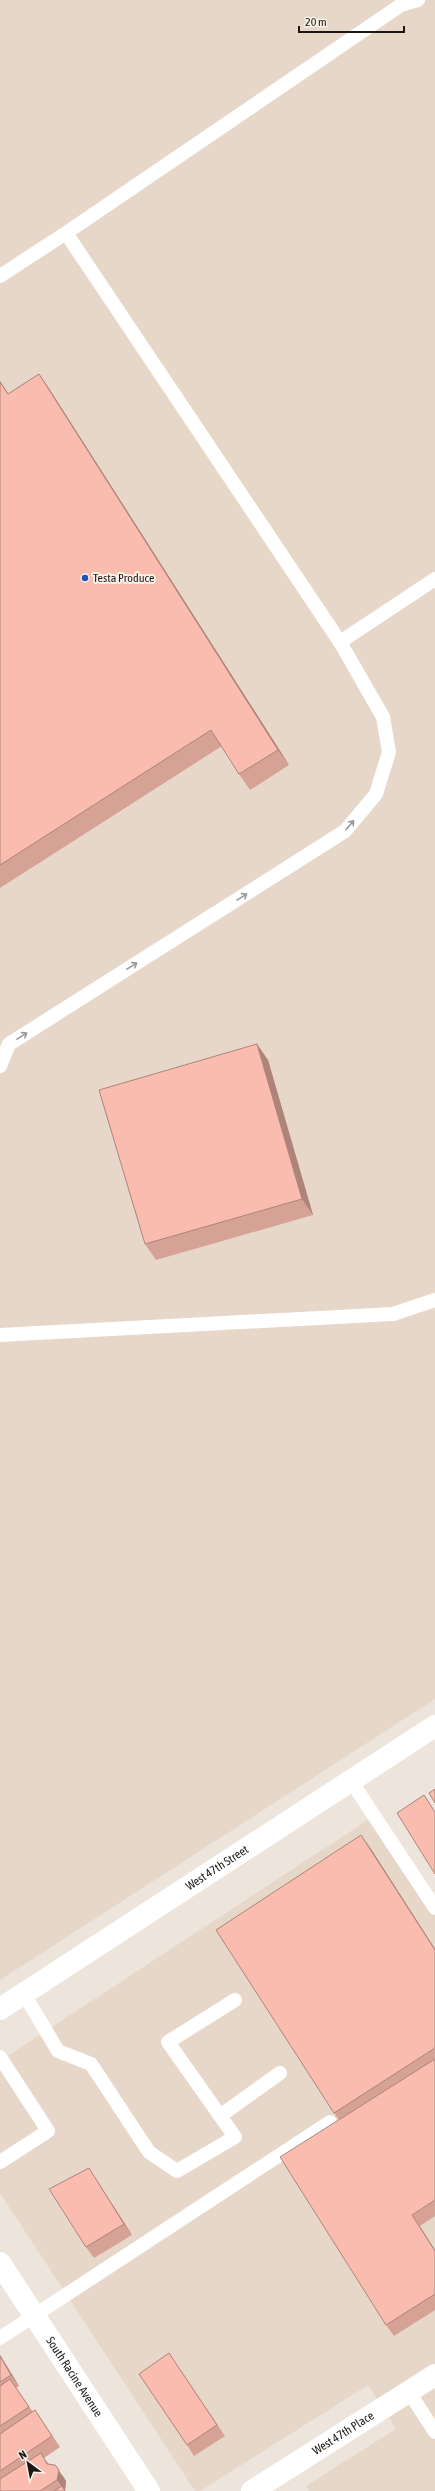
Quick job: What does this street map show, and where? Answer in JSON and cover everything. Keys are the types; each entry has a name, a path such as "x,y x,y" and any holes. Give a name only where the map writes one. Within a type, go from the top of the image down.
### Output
{"main road":[{"name":"West 47th Street","path":"0,2009 435,1726"},
{"name":"South Racine Avenue","path":"0,2263 149,2491"},
{"name":"West 47th Place","path":"252,2491 435,2375"}],"lane":[{"path":"0,276 66,233 401,5 418,0"},
{"path":"0,1066 9,1044 345,831 376,794 389,752 383,717 340,642 66,233"},
{"path":"340,642 435,578"},
{"path":"0,1335 393,1314 435,1300"},
{"path":"351,1781 435,1908"},
{"path":"24,1994 58,2051 91,2064 149,2152 177,2171 235,2137 168,2042 235,2000"},
{"path":"0,2057 48,2131 0,2162"},
{"path":"220,2116 280,2073"},
{"path":"0,2338 330,2122"},
{"path":"408,2392 435,2432"}],"shaded area":[{"path":"0,0 435,0 435,1699 0,1980"},
{"path":"374,1816 435,1908 435,2491 309,2491 306,2486 396,2429 368,2385 200,2491 195,2491 0,2193 0,2061"}],"building":[{"name":"Testa Produce","path":"39,374 278,750 239,774 211,730 0,865 0,382 8,394"},
{"path":"257,1044 302,1199 145,1244 99,1090"},
{"path":"435,1789 435,1803 429,1793"},
{"path":"424,1795 435,1812 435,1874 397,1813"},
{"path":"361,1835 435,1950 435,2048 334,2113 216,1930"},
{"path":"435,2059 435,2200 412,2215 435,2251 435,2294 386,2325 280,2157"},
{"path":"89,2168 124,2224 86,2247 49,2189"},
{"path":"169,2353 217,2425 187,2445 139,2374"},
{"path":"0,2356 11,2375 0,2382"},
{"path":"10,2379 29,2407 0,2426 0,2386"},
{"path":"35,2410 52,2436 0,2471 0,2434"},
{"path":"41,2453 47,2464 55,2465 59,2470 57,2480 40,2491 0,2491 0,2479"},
{"path":"62,2486 65,2491 54,2491"}],"place":[{"name":"Testa Produce","path":"85,578"}]}
